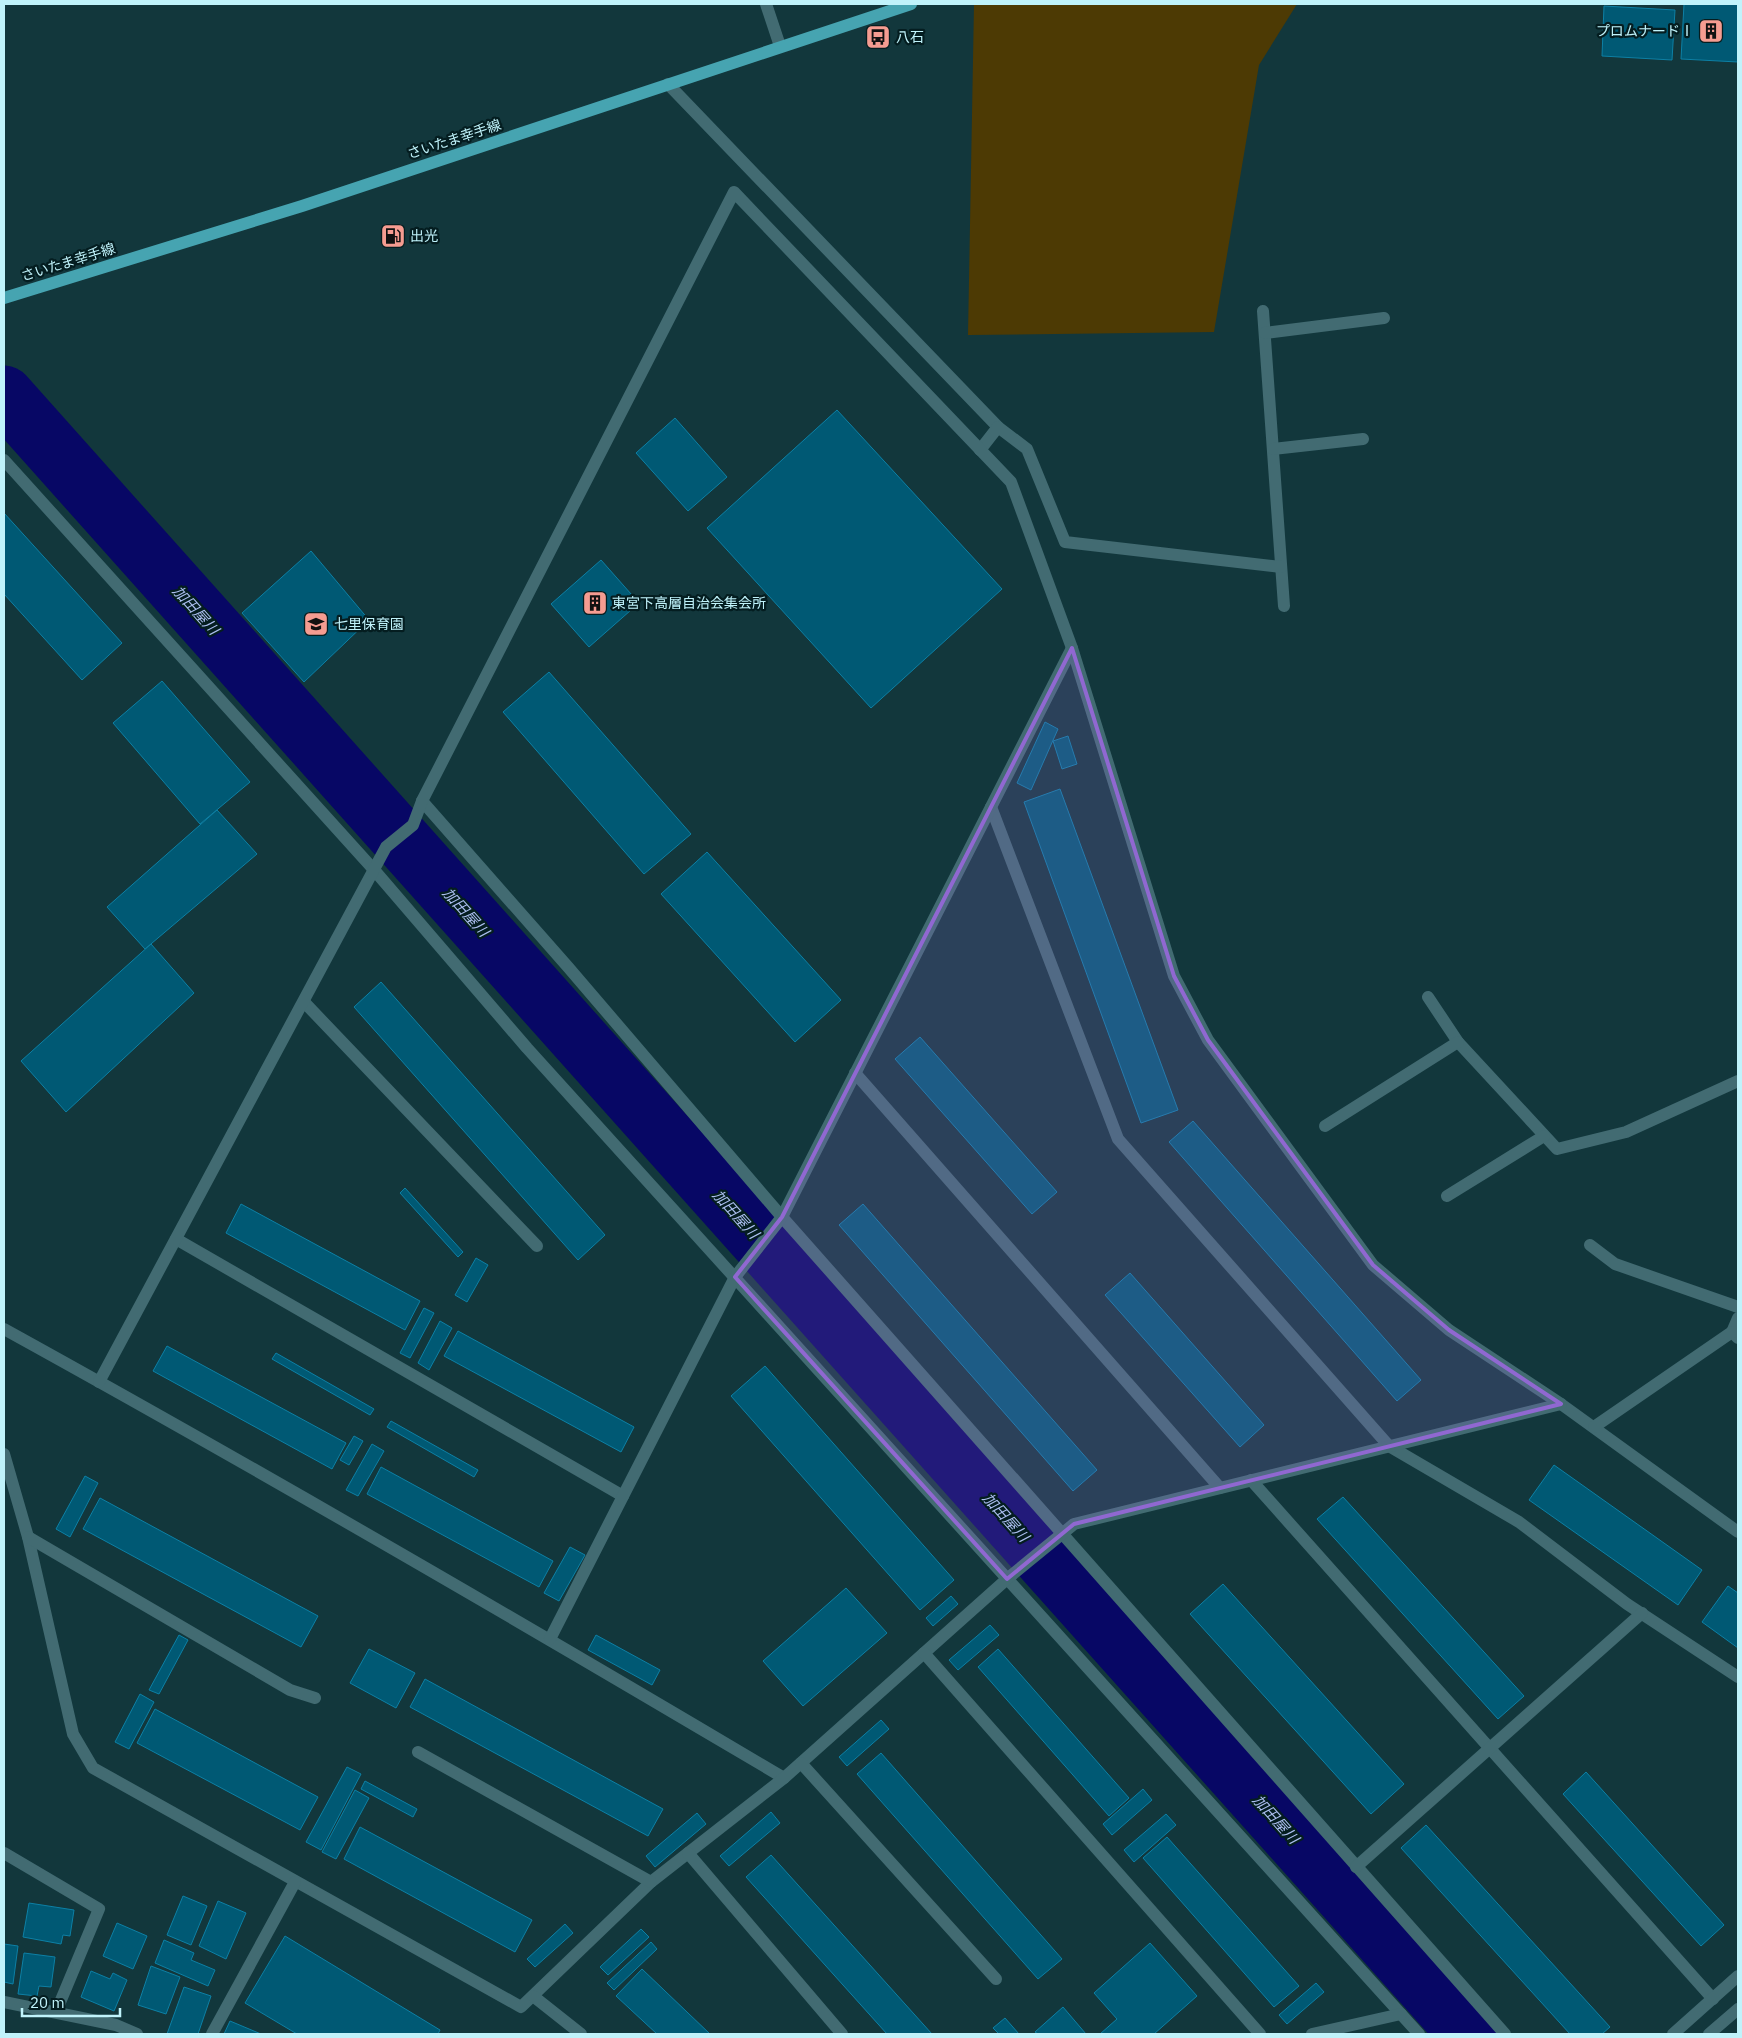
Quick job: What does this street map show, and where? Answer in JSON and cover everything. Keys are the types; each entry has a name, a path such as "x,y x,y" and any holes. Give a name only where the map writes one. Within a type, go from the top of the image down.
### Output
{"main road":[{"name":"さいたま幸手線","path":"4,298 302,206 910,4"}],"street":[{"path":"766,4 780,46"},
{"path":"668,84 998,427 1027,449 1065,542 1281,567"},
{"path":"99,1382 375,871 386,847 413,825 422,801 734,192 1011,482 1072,648 1174,976 1208,1040 1373,1265 1449,1330 1594,1427 1738,1532"},
{"path":"1263,310 1284,606"},
{"path":"1265,333 1384,318"},
{"path":"980,450 998,427"},
{"path":"1273,449 1363,439"},
{"path":"4,460 375,871 527,1048 1419,2034"},
{"path":"550,1639 735,1277 782,1217 1072,648"},
{"path":"422,801 568,967 782,1217 1063,1532 1505,2034"},
{"path":"992,807 1118,1139 1389,1446 1519,1522 1642,1613 1738,1676"},
{"path":"1428,997 1458,1042 1556,1149 1626,1132 1738,1081"},
{"path":"304,1002 537,1246"},
{"path":"1325,1126 1458,1042"},
{"path":"855,1073 1220,1488"},
{"path":"1447,1196 1544,1136"},
{"path":"176,1239 623,1496"},
{"path":"1590,1245 1615,1264 1738,1307"},
{"path":"1594,1427 1735,1335 1738,1318"},
{"path":"4,1329 550,1639 784,1778"},
{"path":"4,1454 28,1537 73,1734 93,1768 521,2007 651,1882 784,1778 1007,1579 1074,1524 1561,1404"},
{"path":"1251,1480 1713,1999"},
{"path":"28,1537 290,1690 315,1698"},
{"path":"1356,1867 1642,1613"},
{"path":"924,1653 1260,2034"},
{"path":"418,1752 651,1882"},
{"path":"801,1763 996,1979"},
{"path":"4,1853 99,1910 56,2012"},
{"path":"688,1853 842,2034"},
{"path":"212,2034 295,1882"},
{"path":"1673,2034 1738,1976"},
{"path":"533,1996 581,2034"},
{"path":"4,2002 116,2025 137,2034"},
{"path":"1718,2032 1738,2009"},
{"path":"1312,2034 1401,2014"}],"highlighted area":[{"path":"1072,648 1174,976 1208,1040 1373,1265 1449,1330 1561,1404 1074,1524 1007,1579 735,1277 782,1217"}],"shaded area":[{"path":"974,4 1297,4 1259,65 1214,332 968,335"}],"building":[{"name":"プロムナードⅠ","path":"1684,4 1738,4 1738,62 1681,59"},
{"path":"1604,6 1675,10 1672,60 1602,56"},
{"path":"837,410 1002,589 871,708 707,528"},
{"path":"675,418 727,477 688,511 636,453"},
{"path":"4,513 122,643 82,680 4,594"},
{"path":"311,551 369,620 304,682 242,613"},
{"name":"東宮下高層自治会集会所","path":"601,560 639,603 589,647 551,604"},
{"path":"549,672 691,834 644,874 503,712"},
{"path":"162,681 250,782 200,824 113,723"},
{"path":"1045,722 1058,729 1031,790 1017,783"},
{"path":"1068,736 1077,764 1062,769 1053,741"},
{"path":"1060,789 1178,1110 1141,1123 1024,802"},
{"path":"217,810 257,854 145,949 107,907"},
{"path":"707,852 841,1000 795,1042 661,894"},
{"path":"151,944 194,993 66,1112 21,1061"},
{"path":"381,982 605,1235 578,1260 354,1007"},
{"path":"920,1037 1057,1192 1032,1214 895,1059"},
{"path":"1193,1121 1421,1380 1397,1401 1169,1142"},
{"path":"405,1188 463,1252 458,1257 400,1193"},
{"path":"241,1204 420,1301 405,1330 226,1233"},
{"path":"863,1204 1097,1470 1073,1491 839,1225"},
{"path":"476,1258 488,1265 467,1302 455,1295"},
{"path":"1130,1273 1264,1425 1240,1447 1105,1295"},
{"path":"424,1308 434,1313 410,1358 400,1353"},
{"path":"440,1321 452,1328 429,1370 418,1363"},
{"path":"458,1331 634,1427 621,1452 444,1356"},
{"path":"167,1346 346,1443 332,1469 153,1371"},
{"path":"276,1353 374,1409 370,1415 272,1359"},
{"path":"765,1366 954,1580 920,1610 731,1396"},
{"path":"391,1421 478,1470 474,1477 387,1427"},
{"path":"354,1436 363,1441 349,1465 340,1460"},
{"path":"372,1444 384,1451 358,1496 346,1490"},
{"path":"1554,1465 1702,1570 1678,1605 1529,1500"},
{"path":"381,1467 553,1561 539,1587 367,1494"},
{"path":"85,1476 98,1483 70,1537 56,1529"},
{"path":"1343,1497 1524,1696 1498,1719 1317,1519"},
{"path":"100,1498 318,1616 301,1647 83,1529"},
{"path":"570,1547 585,1555 559,1601 544,1593"},
{"path":"1223,1584 1404,1784 1371,1814 1190,1614"},
{"path":"1728,1586 1738,1593 1738,1648 1702,1622"},
{"path":"846,1588 887,1633 803,1706 763,1661"},
{"path":"951,1596 958,1604 933,1626 926,1618"},
{"path":"990,1625 999,1635 958,1670 949,1660"},
{"path":"179,1635 188,1640 159,1694 149,1690"},
{"path":"596,1635 660,1670 652,1685 588,1650"},
{"path":"369,1649 415,1673 396,1708 350,1683"},
{"path":"998,1649 1129,1798 1109,1816 978,1667"},
{"path":"425,1679 663,1809 648,1836 410,1707"},
{"path":"140,1694 154,1702 129,1749 115,1742"},
{"path":"155,1709 318,1797 300,1830 137,1743"},
{"path":"881,1720 889,1729 847,1766 839,1757"},
{"path":"881,1753 1062,1959 1038,1979 857,1774"},
{"path":"347,1767 361,1774 321,1850 306,1842"},
{"path":"1586,1772 1724,1925 1701,1946 1563,1794"},
{"path":"365,1781 417,1809 413,1817 361,1789"},
{"path":"1143,1789 1152,1800 1112,1835 1103,1824"},
{"path":"355,1790 369,1798 336,1859 322,1852"},
{"path":"771,1812 780,1823 729,1866 720,1856"},
{"path":"697,1813 706,1824 655,1867 646,1856"},
{"path":"1166,1814 1176,1825 1134,1862 1124,1850"},
{"path":"1426,1825 1610,2027 1602,2034 1570,2034 1401,1848"},
{"path":"360,1827 532,1920 515,1952 344,1859"},
{"path":"1167,1837 1299,1986 1274,2007 1143,1858"},
{"path":"771,1855 932,2034 887,2034 746,1877"},
{"path":"183,1896 207,1906 191,1945 167,1935"},
{"path":"218,1901 246,1913 226,1959 199,1946"},
{"path":"29,1903 74,1910 70,1936 63,1935 61,1944 23,1937"},
{"path":"117,1923 147,1936 133,1969 103,1956"},
{"path":"565,1924 573,1933 535,1967 527,1959"},
{"path":"641,1929 649,1937 608,1975 600,1967"},
{"path":"285,1936 440,2030 438,2034 297,2034 245,2003"},
{"path":"164,1940 194,1953 191,1960 215,1970 208,1986 155,1963"},
{"path":"651,1942 657,1949 614,1990 607,1983"},
{"path":"1150,1943 1197,1996 1154,2034 1100,2034 1117,2019 1094,1993"},
{"path":"4,1944 18,1946 13,1984 4,1982"},
{"path":"24,1953 55,1957 51,1987 39,1986 37,1996 18,1994"},
{"path":"151,1966 180,1977 166,2014 138,2005"},
{"path":"642,1969 710,2034 657,2034 616,1996"},
{"path":"91,1971 110,1979 113,1973 127,1980 114,2011 81,1997"},
{"path":"1316,1983 1324,1992 1287,2024 1279,2015"},
{"path":"184,1987 211,1996 198,2034 167,2034"},
{"path":"1063,2007 1086,2034 1038,2034 1035,2032"},
{"path":"1005,2018 1019,2034 999,2034 993,2028"},
{"path":"230,2021 261,2034 224,2034"}],"waterway":[{"name":"加田屋川","path":"4,395 1468,2034"}],"place":[{"name":"プロムナードⅠ","path":"1711,31"},
{"name":"八石","path":"878,37"},
{"name":"出光","path":"393,236"},
{"name":"東宮下高層自治会集会所","path":"595,603"},
{"name":"七里保育園","path":"316,624"}]}
